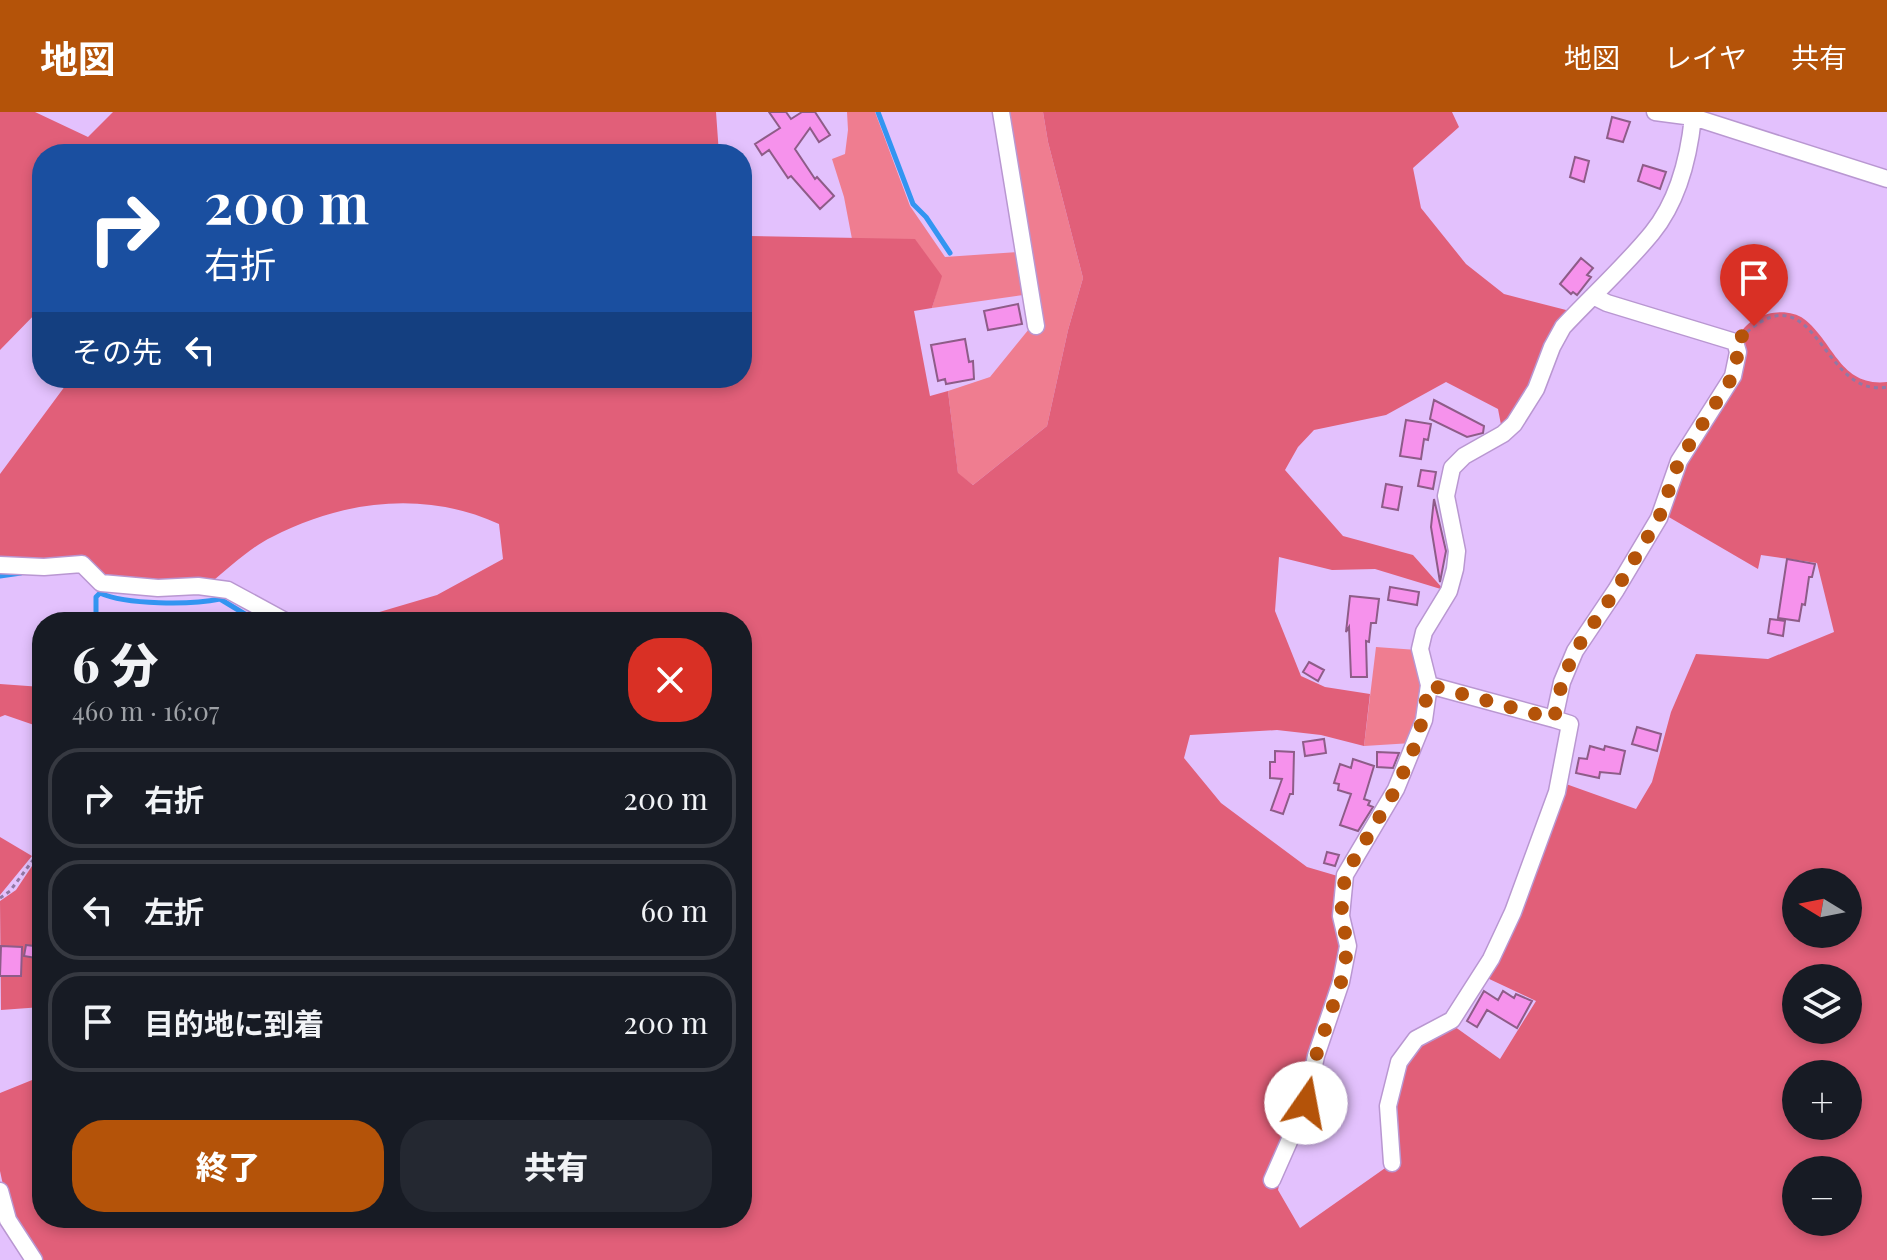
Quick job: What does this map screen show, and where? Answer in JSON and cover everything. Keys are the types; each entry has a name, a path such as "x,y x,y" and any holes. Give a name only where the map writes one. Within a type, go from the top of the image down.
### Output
{"street":[{"path":"1001,112 1036,326"},
{"path":"1655,112 1693,117 1887,179"},
{"path":"1272,1180 1306,1103 1316,1056 1341,982 1348,946 1341,916 1345,875 1396,789 1421,729 1429,685 1420,649 1424,632 1449,591 1455,569 1457,551 1446,496 1452,468 1464,456 1503,434 1514,424 1536,389 1563,327 1653,232 1683,170 1693,117"},
{"path":"1554,719 1562,682 1575,651 1659,518 1679,461 1733,376 1738,352 1735,342 1593,296"},
{"path":"0,565 44,567 82,564 101,583 228,590 269,612"},
{"path":"1392,1163 1388,1106 1399,1062 1416,1039 1452,1020 1491,959 1513,912 1557,792 1570,724 1429,685"},
{"path":"0,1191 8,1220 34,1260"}],"path":[{"path":"1735,342 1770,316 1798,319 1854,383 1870,388 1887,387"},
{"path":"0,898 10,891 32,861"}],"shaded area":[{"path":"0,112 35,112 88,137 113,112 716,112 718,144 32,144 32,317 0,350"},
{"path":"847,112 875,112 910,206 945,257 1018,252 1023,295 932,308 941,276 915,240 852,239 844,197 832,159 845,154"},
{"path":"1007,112 1043,112 1083,278 1047,426 973,485 958,474 948,391 990,377 1029,329 1039,328"},
{"path":"1043,112 1452,112 1459,127 1413,168 1421,208 1466,264 1504,294 1570,311 1533,387 1502,430 1498,409 1446,382 1386,415 1314,430 1298,447 1285,470 1343,536 1413,555 1444,590 1375,569 1332,570 1279,557 1275,611 1301,676 1325,687 1370,694 1364,746 1321,735 1277,730 1190,735 1184,758 1221,803 1307,867 1341,877 1340,961 1296,1104 1278,1190 1300,1228 1388,1166 1397,1086 1409,1056 1421,1041 1451,1024 1500,1059 1536,1001 1485,977 1566,784 1636,809 1652,782 1671,712 1696,654 1768,659 1834,632 1817,563 1761,555 1758,569 1667,516 1685,457 1728,390 1740,335 1759,317 1778,312 1796,315 1814,329 1839,361 1858,378 1887,382 1887,1260 40,1260 8,1208 0,1171 0,1093 32,1080 32,1228 752,1228 752,612 379,612 437,595 503,559 499,524 471,513 414,503 356,508 299,524 255,547 208,585 106,580 85,559 0,559 0,474 64,388 752,388 752,236 915,239 942,276 932,308 914,311 930,396 948,391 958,473 973,485 1047,426 1083,278"},
{"path":"1376,647 1417,650 1423,681 1412,743 1364,746"},
{"path":"0,684 32,686 32,724 5,715 0,717"},
{"path":"0,837 32,856 0,895"},
{"path":"32,866 32,1008 1,1010 0,901 16,890"}],"building":[{"path":"769,112 786,112 791,119 802,112 815,112 830,135 819,142 810,128 795,149 815,179 817,177 834,196 820,209 791,176 788,178 769,150 762,155 755,144 780,128"},
{"path":"1612,117 1630,122 1623,142 1607,138"},
{"path":"1575,157 1589,161 1584,182 1570,177"},
{"path":"1643,165 1666,172 1660,189 1638,181"},
{"path":"1581,258 1593,268 1587,275 1591,277 1577,295 1571,294 1560,284"},
{"path":"1018,304 1022,324 988,330 984,311"},
{"path":"965,339 969,362 973,361 974,379 946,384 945,379 938,381 931,345"},
{"path":"1434,400 1484,426 1483,433 1467,437 1430,419"},
{"path":"1406,420 1431,424 1428,440 1424,439 1421,459 1400,456"},
{"path":"1421,470 1436,472 1433,489 1418,486"},
{"path":"1386,484 1402,487 1398,510 1382,507"},
{"path":"1434,499 1446,551 1440,582 1431,527"},
{"path":"1787,559 1815,564 1799,621 1778,618"},
{"path":"1390,587 1419,592 1417,605 1388,600"},
{"path":"1350,596 1379,599 1376,623 1371,623 1369,642 1366,641 1367,677 1351,677 1349,627 1346,632"},
{"path":"1770,619 1785,621 1783,636 1768,633"},
{"path":"1309,662 1324,670 1318,681 1303,672"},
{"path":"1637,727 1661,734 1657,751 1632,744"},
{"path":"1324,739 1326,753 1305,756 1303,742"},
{"path":"1590,746 1625,751 1620,774 1600,772 1599,778 1576,773 1579,758 1587,759"},
{"path":"1275,751 1294,752 1293,794 1290,794 1283,814 1271,810 1282,779 1270,778 1270,762 1275,762"},
{"path":"1377,752 1399,753 1393,768 1377,767"},
{"path":"1353,759 1374,766 1364,799 1370,801 1368,805 1373,807 1358,831 1340,825 1351,794 1338,790 1339,784 1334,783 1340,764 1351,768"},
{"path":"1327,852 1339,855 1335,866 1324,863"},
{"path":"26,945 32,946 32,957 24,956"},
{"path":"1,946 22,947 21,976 0,976"},
{"path":"1484,991 1498,1000 1503,991 1514,998 1516,994 1532,1001 1517,1028 1487,1010 1477,1027 1467,1021"}],"waterway":[{"path":"878,112 913,204 926,217 950,253"},
{"path":"0,576 21,573"},
{"path":"96,612 96,597 100,593 126,600 159,603 220,599 241,612"}],"route":[{"path":"1306,1103 1316,1056 1341,982 1348,946 1341,916 1345,875 1396,789 1418,739 1429,685 1554,719 1562,682 1575,651 1659,518 1679,461 1733,376 1738,352 1735,342 1754,326"}]}
